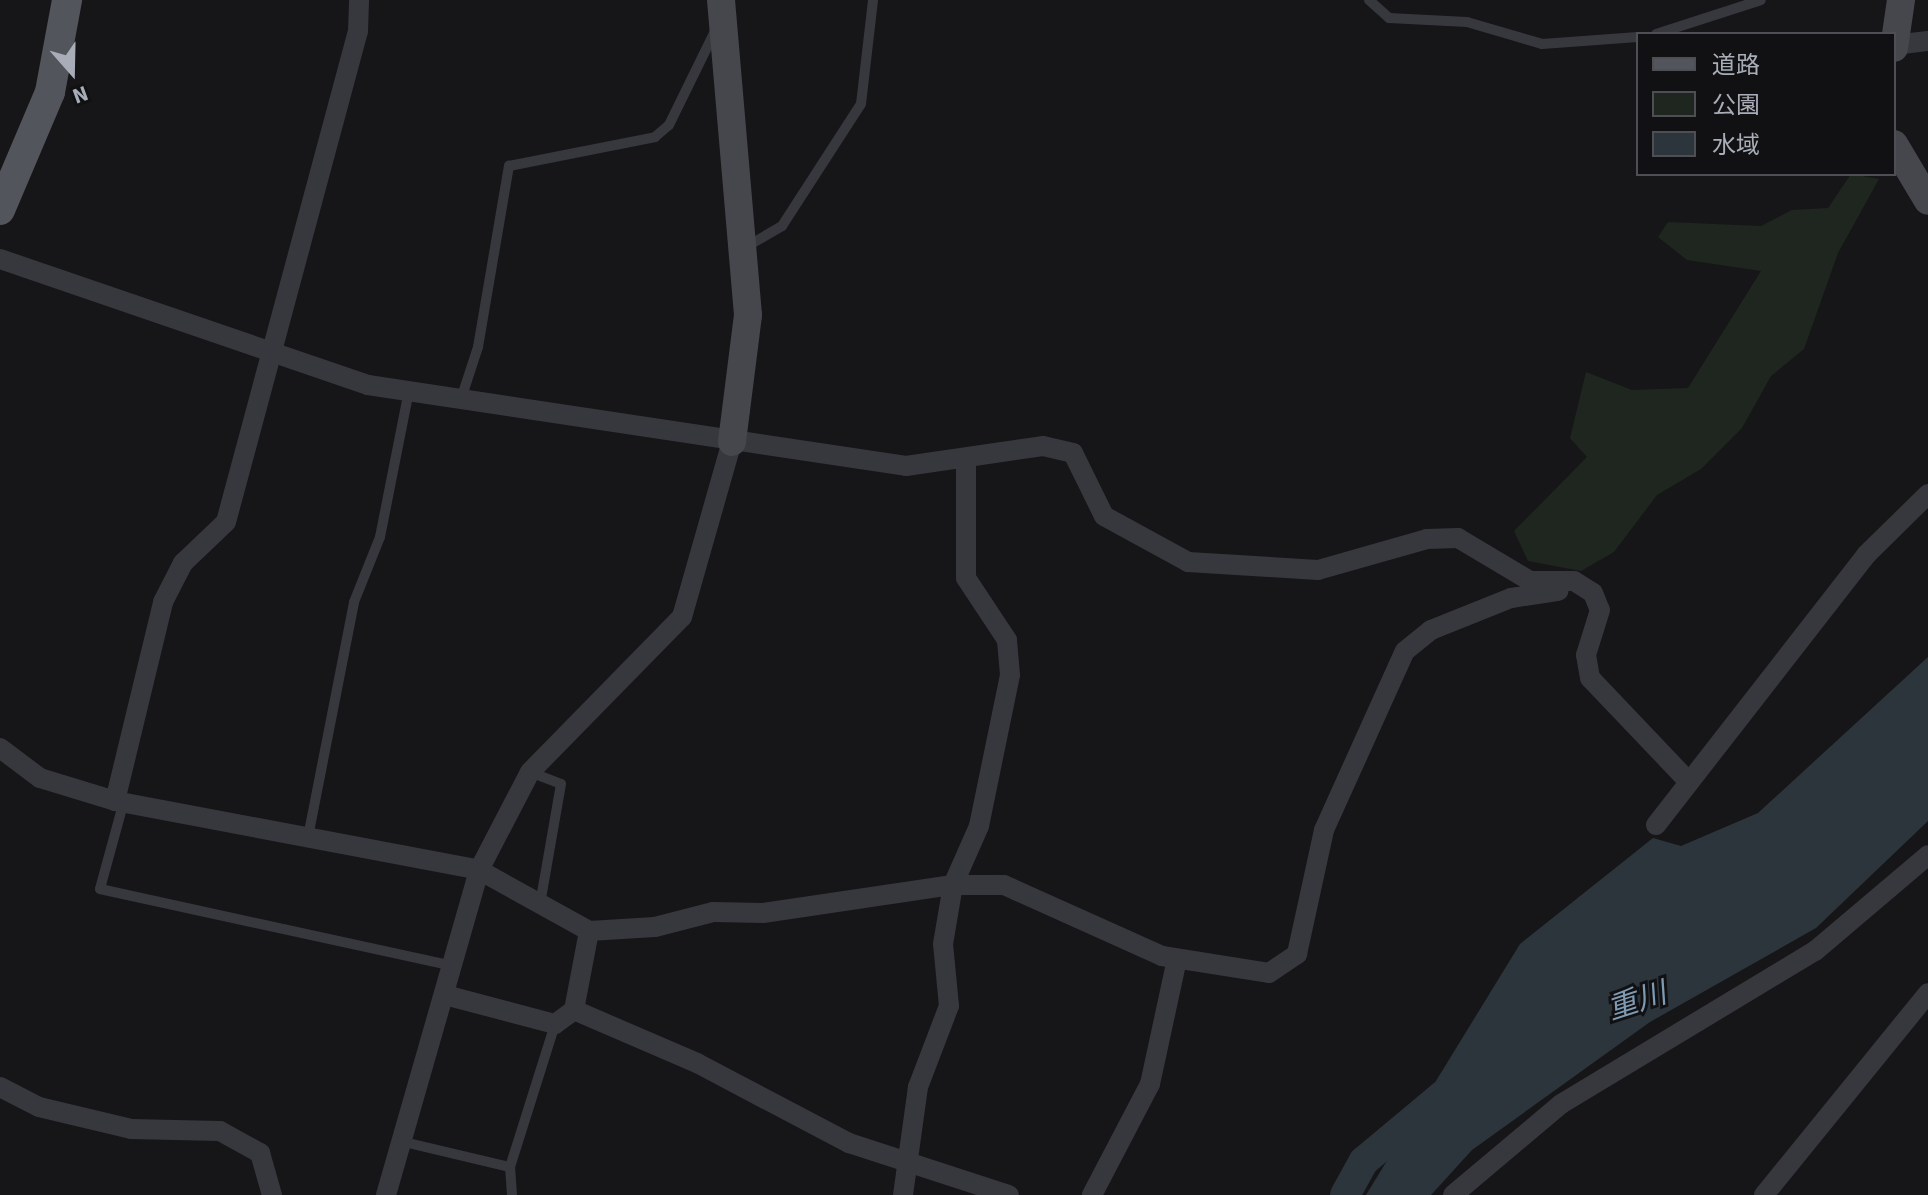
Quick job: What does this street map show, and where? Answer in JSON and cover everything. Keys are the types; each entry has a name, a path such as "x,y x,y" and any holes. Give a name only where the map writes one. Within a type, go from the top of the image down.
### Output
{"main road":[{"path":"0,210 50,92 67,0"}],"street":[{"path":"120,801 163,602 183,563 226,522 358,31 359,0"},
{"path":"1896,34 1901,0"},
{"path":"386,1195 404,1142 479,870 530,772 682,617 732,442 748,315 746,247 722,7"},
{"path":"1896,47 1928,41"},
{"path":"1896,147 1928,201"},
{"path":"0,259 273,353 409,391 906,466 1043,446 1073,453 1104,516 1188,562 1318,570 1427,539 1458,538 1530,581 1585,588 1600,610 1586,655 1590,678 1689,782"},
{"path":"903,1195 903,1163 918,1087 949,1006 943,944 953,885 979,826 1010,675 1007,640 966,578 966,458"},
{"path":"1656,825 1866,555 1928,494"},
{"path":"0,748 40,778 120,801 479,870 541,899 589,931 953,885 1004,885 1177,959 1269,973 1297,954 1324,830 1405,651 1431,630 1511,598 1585,588"},
{"path":"1453,1195 1561,1104 1815,951 1928,855"},
{"path":"445,995 555,1024 574,1010 589,931"},
{"path":"1092,1195 1150,1084 1177,959"},
{"path":"1764,1195 1928,993"},
{"path":"574,1010 903,1163 1009,1195"},
{"path":"0,1087 39,1107 118,1126 220,1131 260,1153 272,1195"}],"lane":[{"path":"746,247 782,226 861,104 873,0"},
{"path":"1369,0 1389,18 1467,22 1542,44 1636,37"},
{"path":"1662,32 1761,0"},
{"path":"461,399 478,347 509,166 655,137 669,125 722,7"},
{"path":"308,837 354,602 380,537 409,391"},
{"path":"530,772 561,784 541,899"},
{"path":"120,801 100,889 454,966"},
{"path":"512,1195 510,1167 555,1024"},
{"path":"404,1142 510,1167"}],"green space":[{"path":"1850,176 1879,179 1838,253 1804,349 1771,376 1742,428 1701,469 1657,495 1614,552 1581,571 1528,561 1514,531 1587,457 1570,438 1586,372 1632,390 1688,388 1761,271 1687,260 1658,237 1668,222 1761,226 1792,210 1828,208"}],"water":[{"path":"1928,657 1928,821 1816,928 1650,1022 1472,1150 1431,1195 1366,1195 1520,944 1653,838 1681,846 1758,813"}],"waterway":[{"name":"重川","path":"1345,1195 1364,1161 1443,1095"}]}
